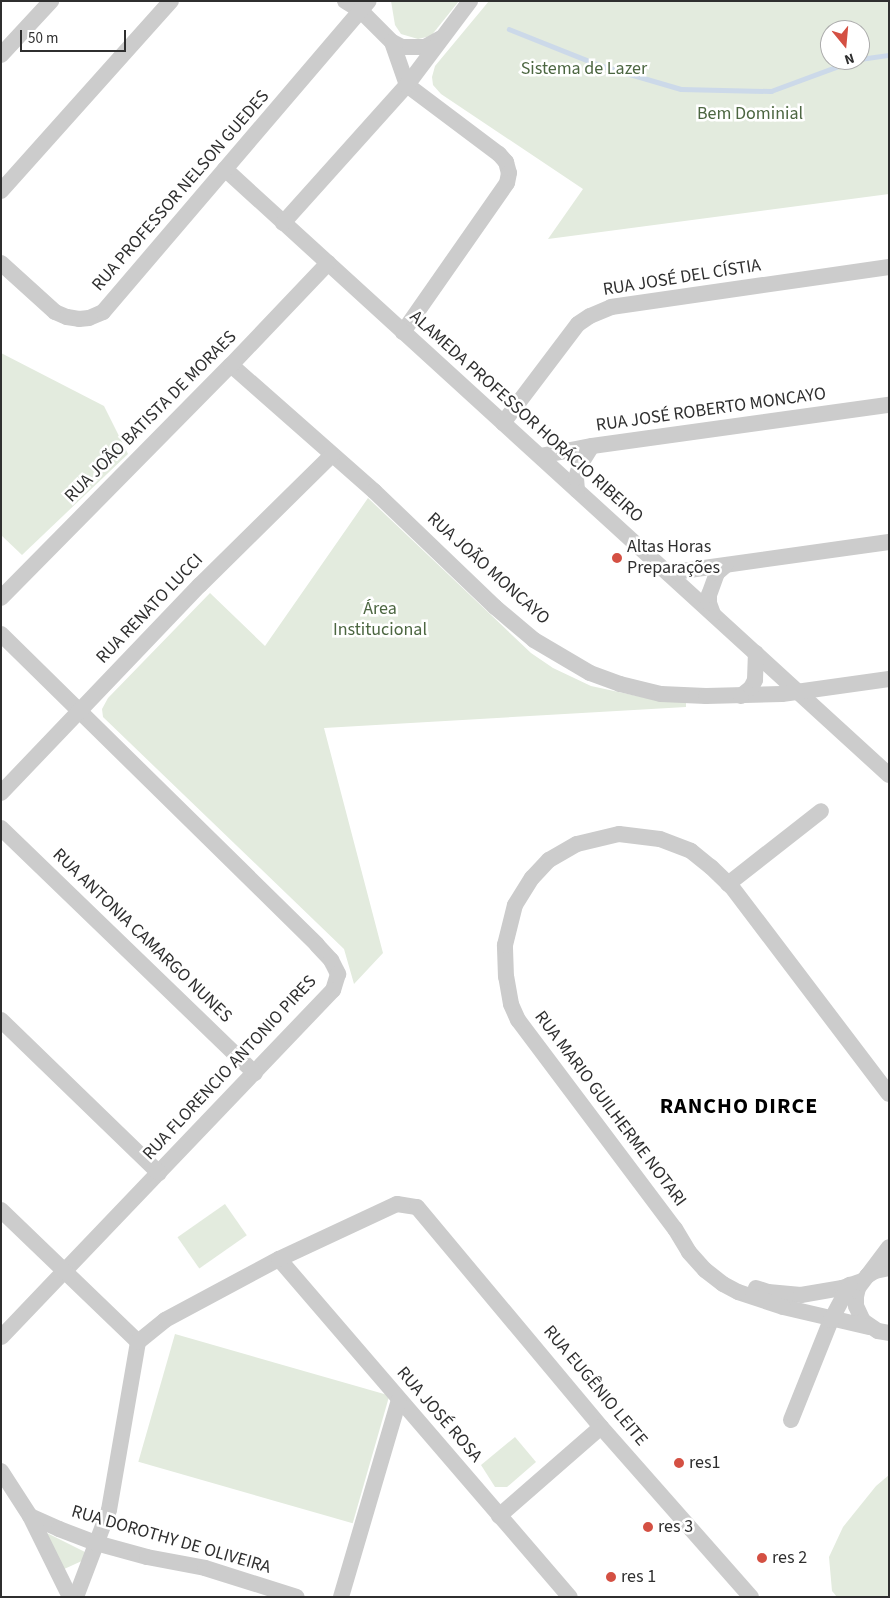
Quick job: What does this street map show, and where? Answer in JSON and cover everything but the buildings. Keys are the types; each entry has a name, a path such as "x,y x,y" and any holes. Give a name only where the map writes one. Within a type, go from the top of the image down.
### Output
{"street":[{"path":"1,55 51,1"},
{"path":"1,191 171,1"},
{"path":"345,1 365,6 392,42 407,85 500,154 506,162 509,173 507,183 403,332"},
{"path":"283,223 407,85 470,1"},
{"name":"RUA PROFESSOR NELSON GUEDES","path":"1,263 55,312 67,317 89,318 103,312 365,6"},
{"path":"392,42 402,47 425,47 444,36"},
{"name":"ALAMEDA PROFESSOR HORÁCIO RIBEIRO","path":"226,169 889,775"},
{"name":"RUA JOÃO BATISTA DE MORAES","path":"1,598 328,264"},
{"name":"RUA JOSÉ DEL CÍSTIA","path":"503,423 578,324 590,316 611,307 889,267"},
{"name":"RUA JOÃO MONCAYO","path":"231,365 374,490 495,607 527,634 590,674 661,694 741,696 798,691 889,678"},
{"name":"RUA JOSÉ ROBERTO MONCAYO","path":"540,456 592,446 889,405"},
{"path":"577,490 576,478 580,465 592,446"},
{"name":"RUA RENATO LUCCI","path":"1,793 200,585 332,455"},
{"path":"668,573 889,542"},
{"path":"713,614 709,603 709,595 717,574 725,566"},
{"name":"RUA FLORENCIO ANTONIO PIRES","path":"1,634 331,960 338,974 333,990 65,1273 1,1337"},
{"path":"741,696 751,688 755,680 756,653"},
{"path":"728,884 821,811"},
{"name":"RUA ANTONIA CAMARGO NUNES","path":"1,828 255,1073"},
{"name":"RUA MARIO GUILHERME NOTARI","path":"881,1332 783,1307 723,1284 705,1270 689,1252 675,1229 518,1020 511,1004 506,978 505,945 515,905 532,878 549,860 577,844 619,834 660,839 691,851 728,884 889,1094"},
{"path":"1,1020 160,1173"},
{"name":"RUA EUGÊNIO LEITE","path":"279,1259 387,1207 397,1204 408,1204 418,1207 601,1426 751,1597"},
{"path":"1,1210 138,1342"},
{"name":"RUA MARIO GUILHERME NOTARI","path":"675,1229 698,1253 725,1274 745,1284 768,1292 815,1294 860,1281 875,1271 889,1268"},
{"name":"RUA MARIO GUILHERME NOTARI","path":"881,1332 858,1314 856,1306 860,1281 889,1247"},
{"path":"76,1597 109,1510 138,1342 165,1320 279,1259"},
{"name":"RUA JOSÉ ROSA","path":"279,1259 570,1597"},
{"path":"791,1420 831,1320 860,1281"},
{"path":"341,1597 399,1400"},
{"path":"500,1516 601,1426"},
{"path":"1,1471 30,1516 70,1597"},
{"name":"RUA DOROTHY DE OLIVEIRA","path":"30,1516 96,1543 147,1557 205,1568 297,1597"}],"green space":[{"path":"391,1 459,1 431,36 418,39 401,34 395,25"},
{"name":"Bem Dominial","path":"489,1 889,1 889,194 548,239 583,189 441,94 433,85 432,77 435,66"},
{"path":"1,353 104,406 128,454 22,555 1,535"},
{"name":"Área Institucional","path":"368,498 531,653 553,668 591,686 651,699 686,702 686,707 324,728 383,953 354,984 344,949 103,717 102,709 108,698 210,593 265,646"},
{"path":"225,1204 247,1235 199,1268 177,1237"},
{"path":"175,1334 389,1395 353,1523 138,1462"},
{"path":"515,1437 536,1462 507,1487 495,1487 481,1465"},
{"path":"889,1475 889,1597 837,1597 832,1591 829,1557 843,1527 876,1486"},
{"path":"45,1532 87,1553 84,1560 62,1570"}],"waterway":[{"path":"509,29 599,65 681,89 771,91 828,70"},
{"path":"870,58 889,55"}],"place":[{"name":"Altas Horas Preparações","path":"617,558"},
{"name":"res1","path":"679,1463"},
{"name":"res 3","path":"648,1527"},
{"name":"res 2","path":"762,1558"},
{"name":"res 1","path":"611,1577"}],"district":[{"name":"RANCHO DIRCE","path":"739,1107"}],"park label":[{"name":"Sistema de Lazer","path":"584,69"}]}
